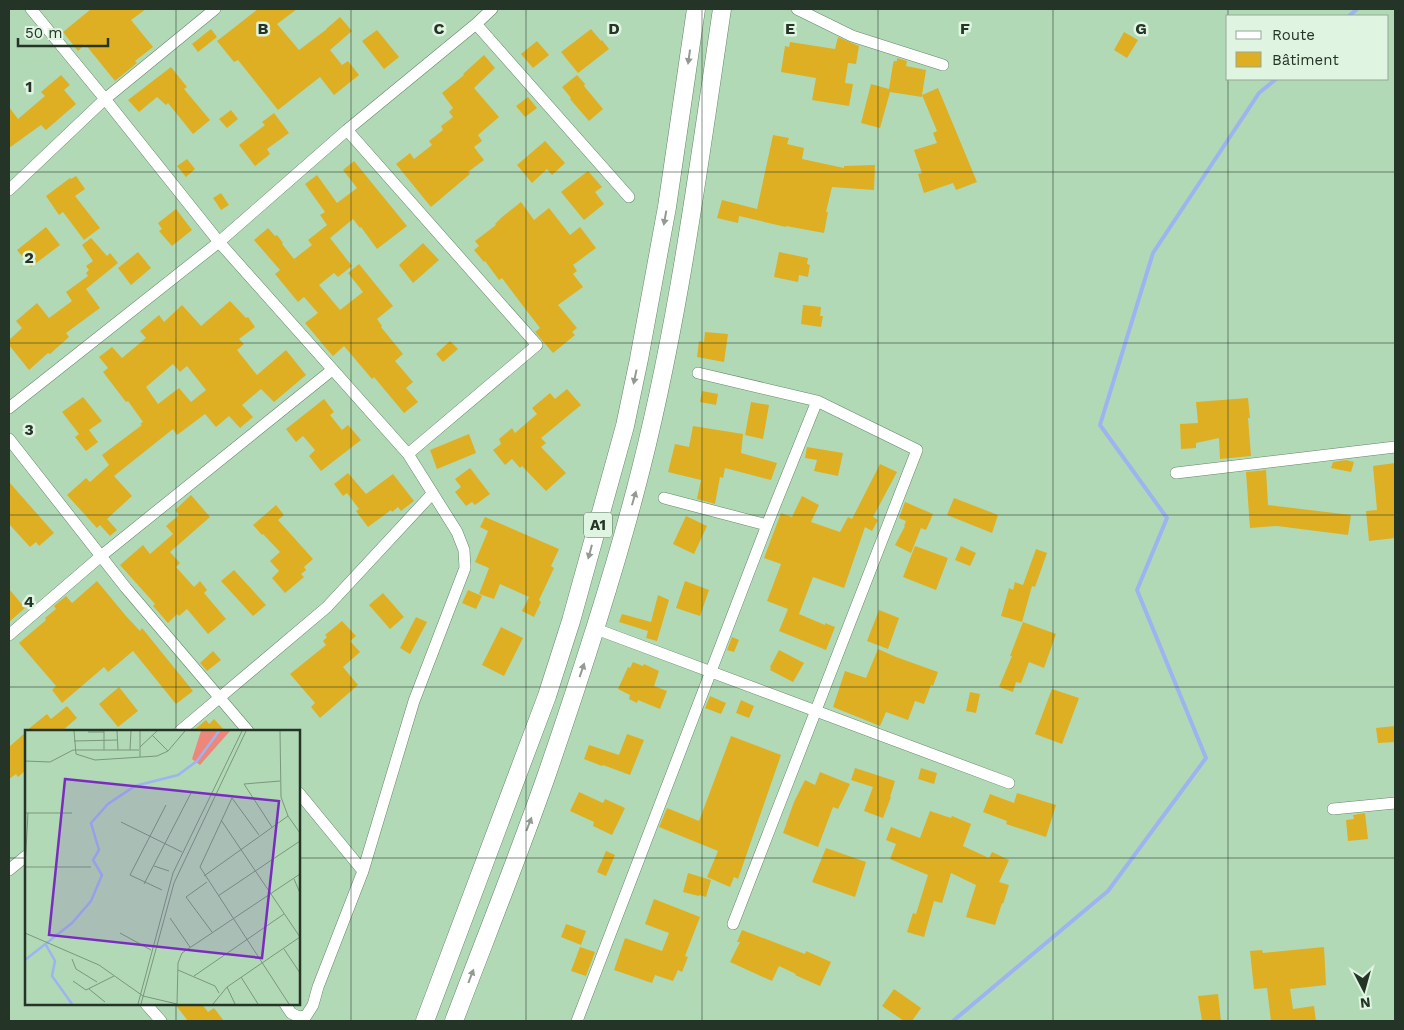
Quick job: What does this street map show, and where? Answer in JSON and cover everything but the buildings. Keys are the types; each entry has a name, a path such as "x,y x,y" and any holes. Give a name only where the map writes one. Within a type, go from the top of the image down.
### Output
{"main road":[{"name":"A1","path":"425,1021 547,696 571,621 625,426 667,207 696,9"},
{"name":"A1","path":"454,1021 546,776 596,629 636,491 664,368 695,193 722,9"}],"street":[{"path":"31,9 219,242 408,454 457,532 464,550 465,568 414,701 363,871 318,987 313,1005 306,1016 299,1017 291,1013 286,1005"},
{"path":"9,190 105,99 214,9"},
{"path":"9,408 219,242 347,130 492,9"},
{"path":"797,9 852,36 943,65"},
{"path":"476,24 629,197"},
{"path":"347,130 537,345 408,454"},
{"path":"9,635 101,556 332,370"},
{"path":"698,374 817,401 917,450 733,924"},
{"path":"577,1021 767,525 817,401"},
{"path":"9,439 126,588 247,730"},
{"path":"1176,473 1395,447"},
{"path":"181,730 326,607 432,494"},
{"path":"664,498 767,525"},
{"path":"596,629 1009,783"},
{"path":"300,794 363,871"},
{"path":"1333,809 1395,803"},
{"path":"9,870 25,859"},
{"path":"147,1005 161,1021"}],"waterway":[{"path":"1350,15 1357,9"},
{"path":"953,1021 1108,891 1206,758 1137,590 1167,518 1100,425 1153,253 1259,93 1275,80"}]}
